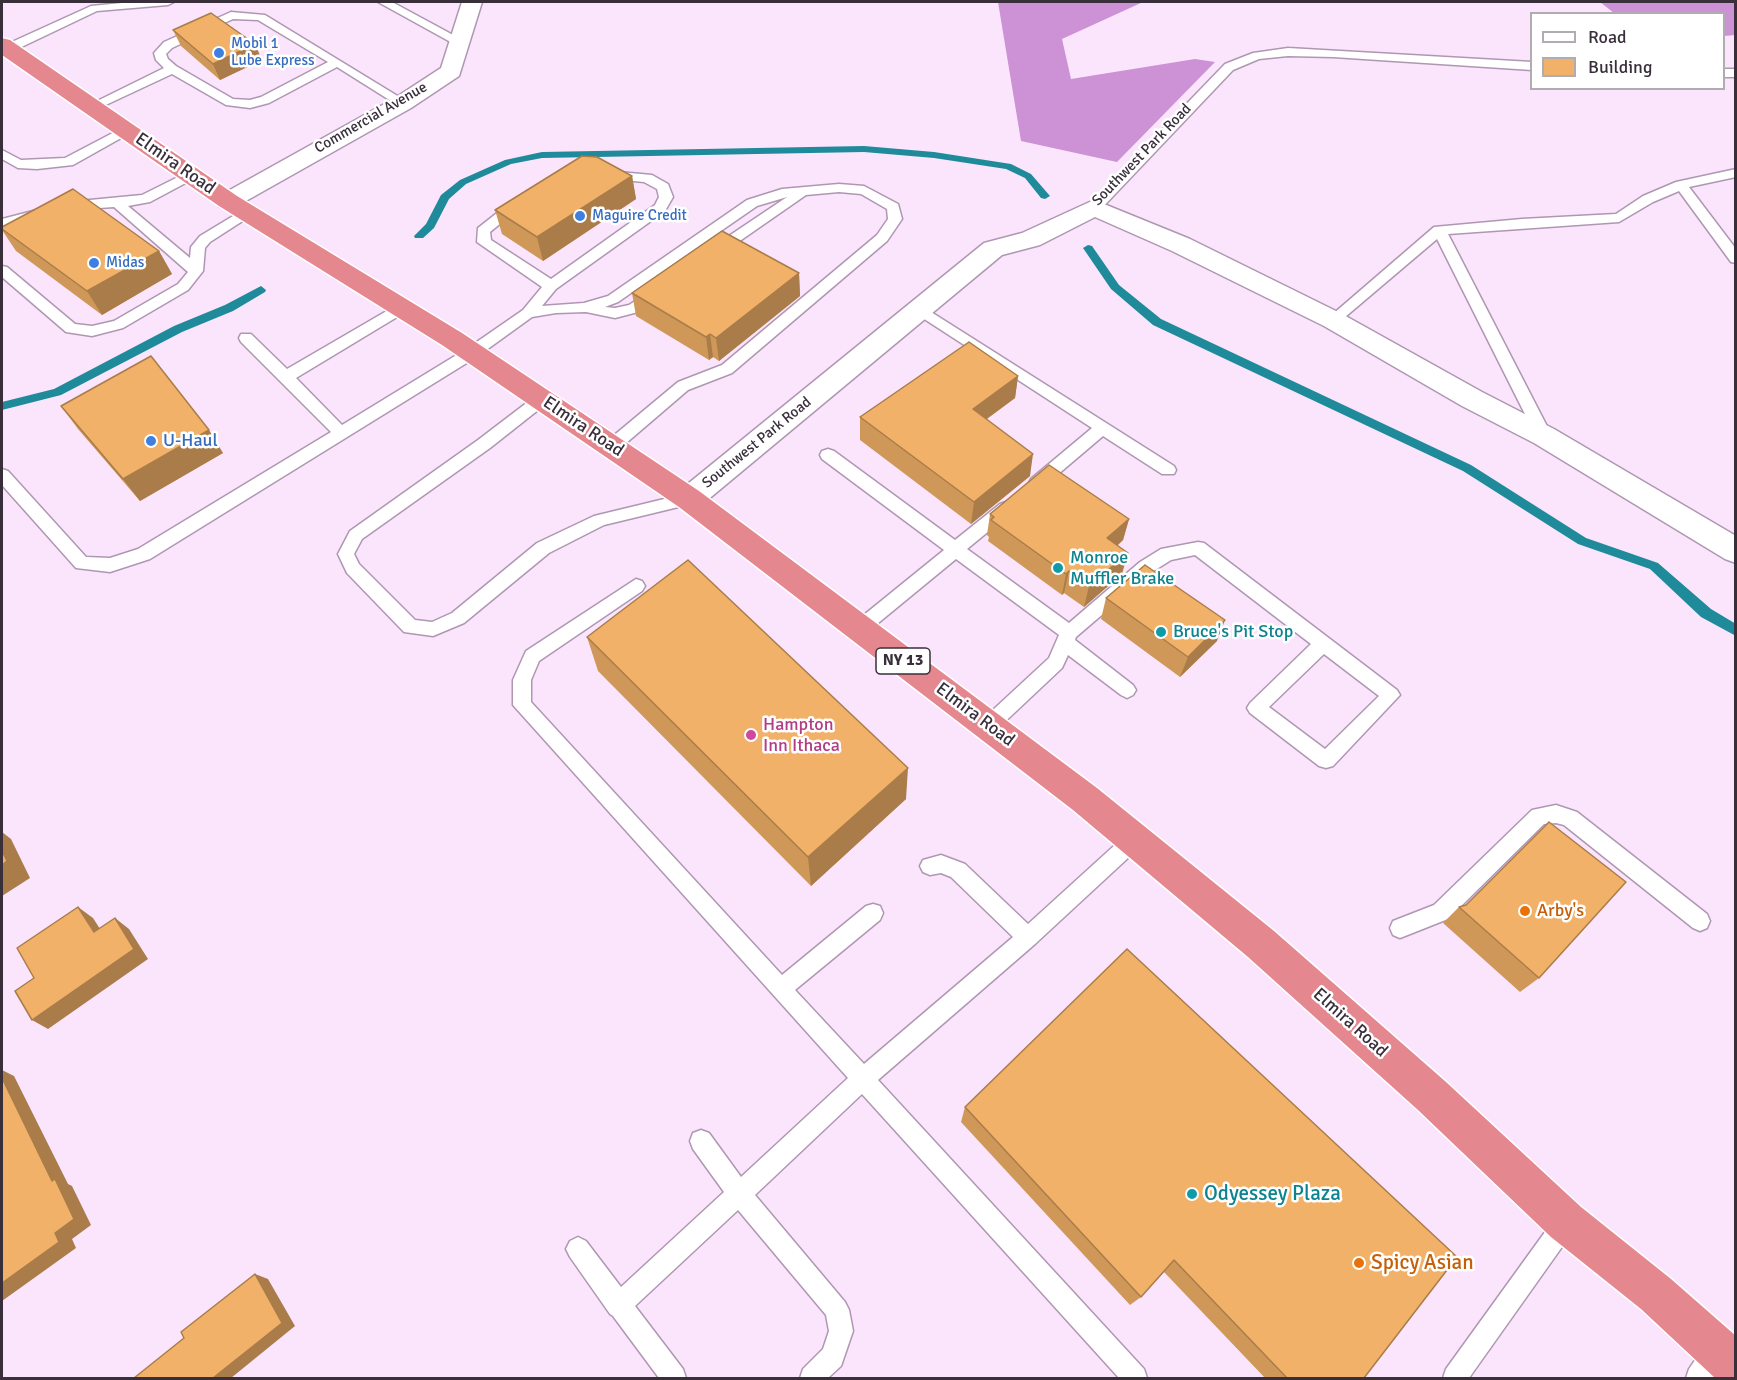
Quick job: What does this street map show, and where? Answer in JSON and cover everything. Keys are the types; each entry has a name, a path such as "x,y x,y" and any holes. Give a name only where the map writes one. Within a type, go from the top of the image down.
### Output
{"highway":[{"name":"Elmira Road","path":"4,47 238,207 473,352 612,446 690,499 860,628 1134,840 1286,966 1432,1096 1566,1222 1656,1294 1726,1359"}],"street":[{"name":"Commercial Avenue","path":"238,207 451,70 472,2"},
{"name":"Southwest Park Road","path":"690,499 993,249 1031,239 1094,208"},
{"path":"1094,208 1181,244 1333,320 1472,399 1544,436 1736,551"}],"lane":[{"path":"4,47 95,8 168,2"},
{"path":"384,2 460,42"},
{"path":"336,62 265,100 250,104 230,102 172,69 162,60 160,53 168,45 231,15 261,17 336,62 403,103"},
{"name":"Southwest Park Road","path":"1094,208 1221,74 1229,67 1257,56 1288,52 1334,53 1530,66"},
{"path":"91,107 172,69"},
{"path":"2,154 18,164 68,162 126,130"},
{"path":"1333,320 1439,230 1619,218 1648,199 1681,185 1736,173"},
{"path":"2,476 82,563 110,565 144,554 473,352 528,313 550,286 660,208 666,197 663,187 647,178 599,174"},
{"path":"2,223 72,205 145,199 190,175"},
{"path":"1681,185 1736,259"},
{"path":"585,309 613,299 752,203 782,193 839,188 864,190 893,207 895,219 882,238 727,369 683,386 612,446"},
{"path":"709,257 804,191"},
{"path":"528,197 483,231 484,242 550,286"},
{"path":"117,203 196,271"},
{"path":"2,270 71,328 92,331 118,325 183,287 196,271 198,247 238,207"},
{"path":"1439,230 1544,436"},
{"path":"528,313 556,308 615,313 633,309 661,290"},
{"path":"286,377 402,308"},
{"path":"920,310 1168,470"},
{"path":"246,338 341,433"},
{"path":"542,399 484,444 356,535 346,554 353,568 410,627 433,629 458,618 543,548 600,520 690,499"},
{"path":"860,628 1102,428"},
{"path":"828,455 956,549 1067,637 1126,690"},
{"path":"988,726 1056,663 1067,637 1146,567 1167,554 1198,548 1391,696 1326,760 1256,708 1323,644"},
{"path":"636,586 532,656 522,680 522,705 1135,1378"},
{"path":"1401,928 1441,912 1539,816 1556,814 1570,818 1700,921"},
{"path":"618,1306 863,1079 1028,937 1134,840"},
{"path":"930,866 941,864 958,870 1028,937"},
{"path":"781,989 873,913"},
{"path":"701,1141 739,1194 837,1310 841,1331 832,1357 812,1378"},
{"path":"1455,1378 1566,1222"},
{"path":"578,1249 618,1306 674,1378"},
{"path":"1698,1378 1726,1359"}],"shaded area":[{"path":"998,2 1143,2 1062,39 1071,79 1195,59 1215,62 1117,162 1021,141"},
{"path":"1600,2 1735,2 1735,35 1725,36 1725,12 1613,12"}],"building":[{"path":"211,13 255,44 213,64 173,30"},
{"path":"582,156 597,157 632,176 537,237 495,210"},
{"name":"Midas","path":"73,189 159,251 87,291 2,229"},
{"path":"722,231 799,273 716,338 710,334 706,337 632,293"},
{"path":"969,342 1018,376 973,409 1033,454 974,502 860,417"},
{"name":"U-Haul","path":"151,356 209,430 123,479 61,406"},
{"path":"1049,465 1129,519 1107,538 1128,553 1089,586 1069,571 1066,574 991,520 994,517 990,514"},
{"name":"Hampton Inn Ithaca","path":"688,560 908,768 808,857 587,637"},
{"path":"1145,565 1225,620 1188,657 1106,598"},
{"name":"Arby's","path":"1549,822 1626,882 1539,978 1459,907 1466,905"},
{"path":"2,851 7,861 2,865"},
{"path":"78,907 94,932 115,918 134,949 32,1020 15,991 34,978 17,948"},
{"name":"Odyessey Plaza","path":"1127,949 1457,1257 1364,1378 1287,1378 1174,1260 1141,1297 965,1107"},
{"path":"2,1078 52,1181 55,1179 74,1219 55,1233 59,1242 2,1283"},
{"path":"255,1274 282,1323 213,1378 134,1378 184,1338 181,1332"}],"waterway":[{"path":"419,236 430,226 445,197 463,182 508,162 542,155 864,149 934,155 1008,166 1028,176 1045,196"},
{"path":"1088,248 1115,287 1157,322 1467,468 1582,541 1654,566 1706,613 1736,631"},
{"path":"2,406 57,392 178,329 229,308 261,290"}],"place":[{"name":"Mobil 1 Lube Express","path":"219,53"},
{"name":"Maguire Credit","path":"580,216"},
{"name":"Midas","path":"94,263"},
{"name":"U-Haul","path":"151,441"},
{"name":"Monroe Muffler Brake","path":"1058,568"},
{"name":"Bruce's Pit Stop","path":"1161,632"},
{"name":"Hampton Inn Ithaca","path":"751,735"},
{"name":"Arby's","path":"1525,911"},
{"name":"Odyessey Plaza","path":"1192,1194"},
{"name":"Spicy Asian","path":"1359,1263"}]}
